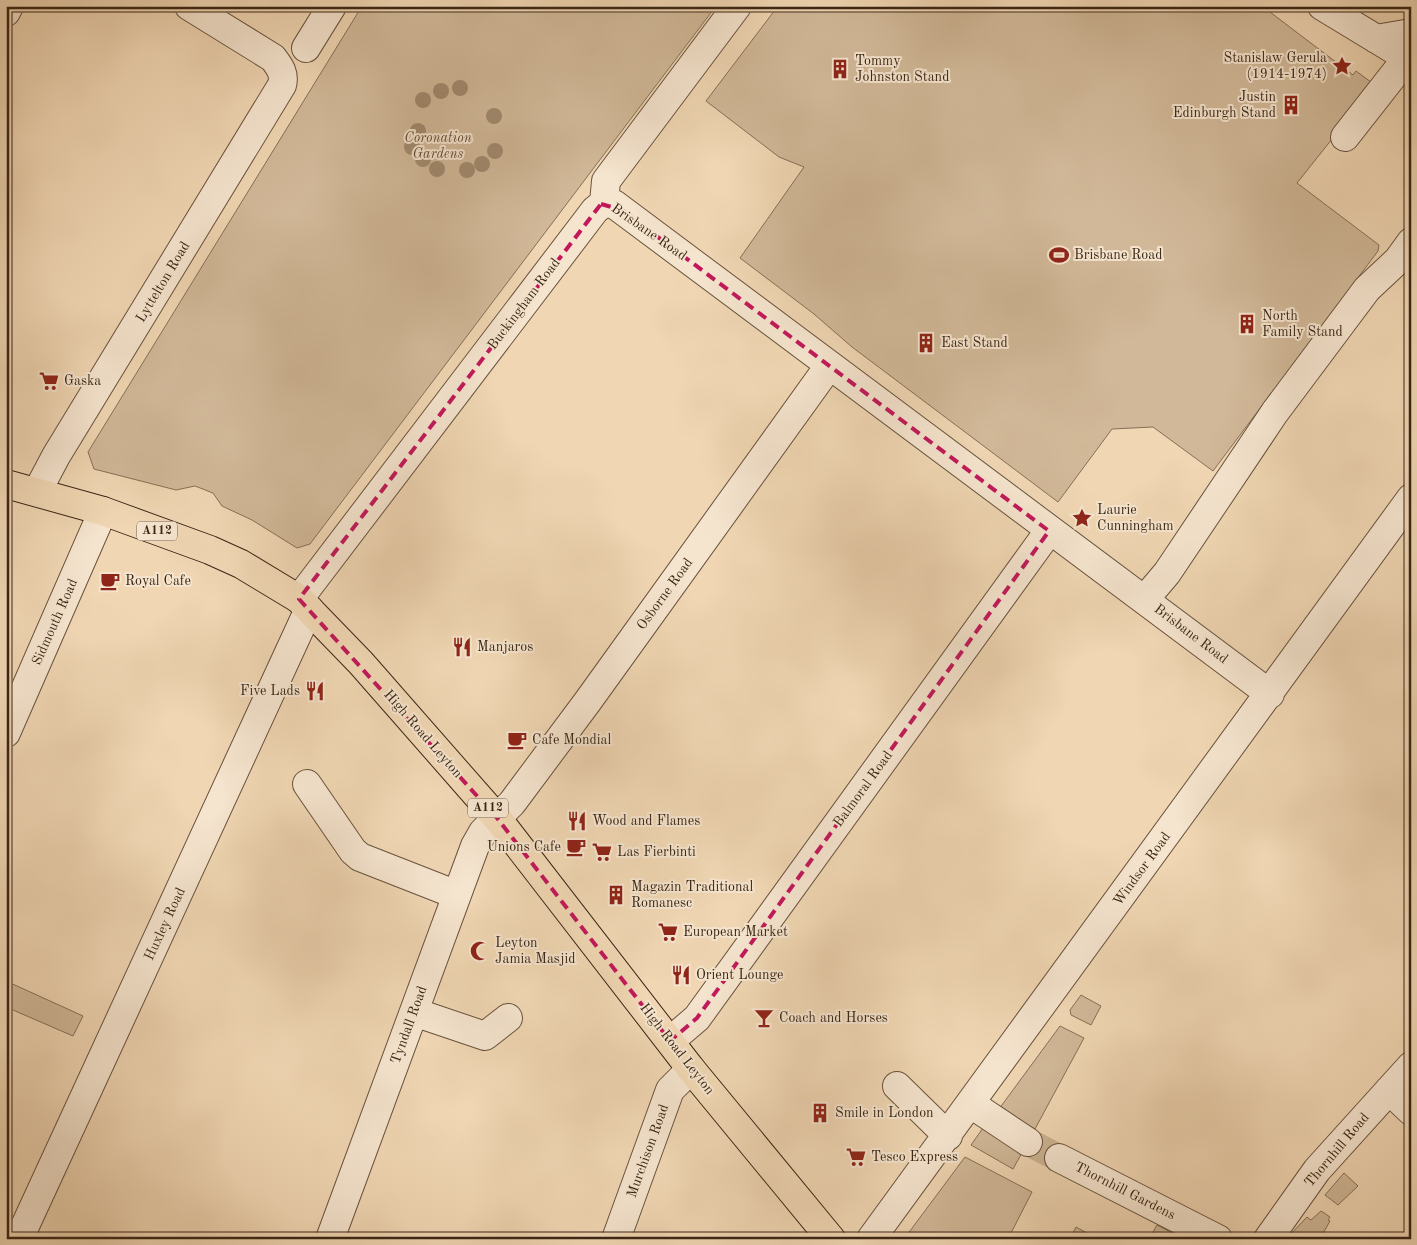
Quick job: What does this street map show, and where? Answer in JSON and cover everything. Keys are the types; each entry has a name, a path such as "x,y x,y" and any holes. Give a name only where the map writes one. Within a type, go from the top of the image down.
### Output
{"main road":[{"name":"High Road Leyton","path":"6,484 103,511 218,554 241,564 304,604 361,664 497,818 691,1069 830,1239"}],"street":[{"path":"6,12 10,6"},
{"name":"Lyttelton Road","path":"38,492 56,456 282,85 284,78 282,72 273,58 189,6"},
{"path":"306,48 332,6"},
{"path":"604,203 606,181 737,6"},
{"path":"1322,6 1376,39 1410,50 1345,137"},
{"name":"Brisbane Road","path":"604,203 614,204 1049,531 1145,599 1270,694"},
{"name":"Buckingham Road","path":"304,604 595,210 604,203"},
{"path":"1145,599 1168,573 1275,412 1367,289 1398,260 1411,242"},
{"name":"Osborne Road","path":"497,818 512,803 588,701 829,366"},
{"name":"Windsor Road","path":"872,1239 1411,498"},
{"name":"Sidmouth Road","path":"6,733 103,511"},
{"name":"Balmoral Road","path":"670,1041 697,1018 1049,531"},
{"name":"Huxley Road","path":"20,1239 304,604"},
{"path":"307,784 353,851 360,857 457,895"},
{"name":"Tyndall Road","path":"330,1239 475,846 483,832 497,818"},
{"path":"414,1012 485,1036 508,1018"},
{"name":"Thornhill Road","path":"1268,1239 1317,1170 1411,1066"},
{"name":"Murchison Road","path":"616,1239 670,1090 691,1069"},
{"path":"897,1086 948,1136"},
{"path":"1389,1090 1411,1111"},
{"path":"971,1104 1028,1142"},
{"name":"Thornhill Gardens","path":"1060,1158 1218,1239"}],"highlighted area":[{"path":"601,204 622,210 1049,531 697,1018 670,1041 497,818 299,599"}],"green space":[{"name":"Coronation Gardens","path":"362,6 716,6 310,544 297,548 252,520 222,506 213,493 195,486 176,490 94,469 88,452"},
{"name":"Brisbane Road","path":"778,6 1262,6 1353,75 1356,71 1375,85 1297,183 1379,245 1378,251 1213,471 1153,427 1112,429 1058,502 852,347 814,314 740,258 804,167 779,157 706,101"},
{"path":"6,981 83,1016 73,1036 6,1007"},
{"path":"1081,995 1101,1006 1091,1025 1071,1015 1070,1010"},
{"path":"1060,1026 1084,1038 1035,1129 999,1109"},
{"path":"983,1128 1023,1151 1013,1169 971,1145"},
{"path":"965,1157 1032,1192 1008,1239 904,1239"},
{"path":"1344,1173 1358,1186 1338,1205 1325,1195"},
{"path":"1321,1211 1330,1217 1328,1220 1330,1221 1320,1239 1286,1239 1307,1217 1311,1220"},
{"path":"1157,1225 1176,1235 1174,1239 1149,1239"},
{"path":"1076,1227 1098,1239 1070,1239"}],"tunnel":[{"path":"1028,1142 1059,1158"}],"place":[{"name":"Stanislaw Gerula (1914-1974)","path":"1342,66"},
{"name":"Tommy Johnston Stand","path":"840,69"},
{"name":"Justin Edinburgh Stand","path":"1291,105"},
{"name":"Brisbane Road","path":"1059,255"},
{"name":"North Family Stand","path":"1247,324"},
{"name":"East Stand","path":"926,343"},
{"name":"Gaska","path":"49,381"},
{"name":"Laurie Cunningham","path":"1082,518"},
{"name":"Royal Cafe","path":"110,581"},
{"name":"Manjaros","path":"462,647"},
{"name":"Five Lads","path":"315,691"},
{"name":"Cafe Mondial","path":"517,740"},
{"name":"Wood and Flames","path":"577,821"},
{"name":"Unions Cafe","path":"576,847"},
{"name":"Las Fierbinti","path":"602,852"},
{"name":"Magazin Traditional Romanesc","path":"616,895"},
{"name":"European Market","path":"668,932"},
{"name":"Leyton Jamia Masjid","path":"480,951"},
{"name":"Orient Lounge","path":"681,975"},
{"name":"Coach and Horses","path":"764,1018"},
{"name":"Smile in London","path":"820,1113"},
{"name":"Tesco Express","path":"856,1157"}]}
